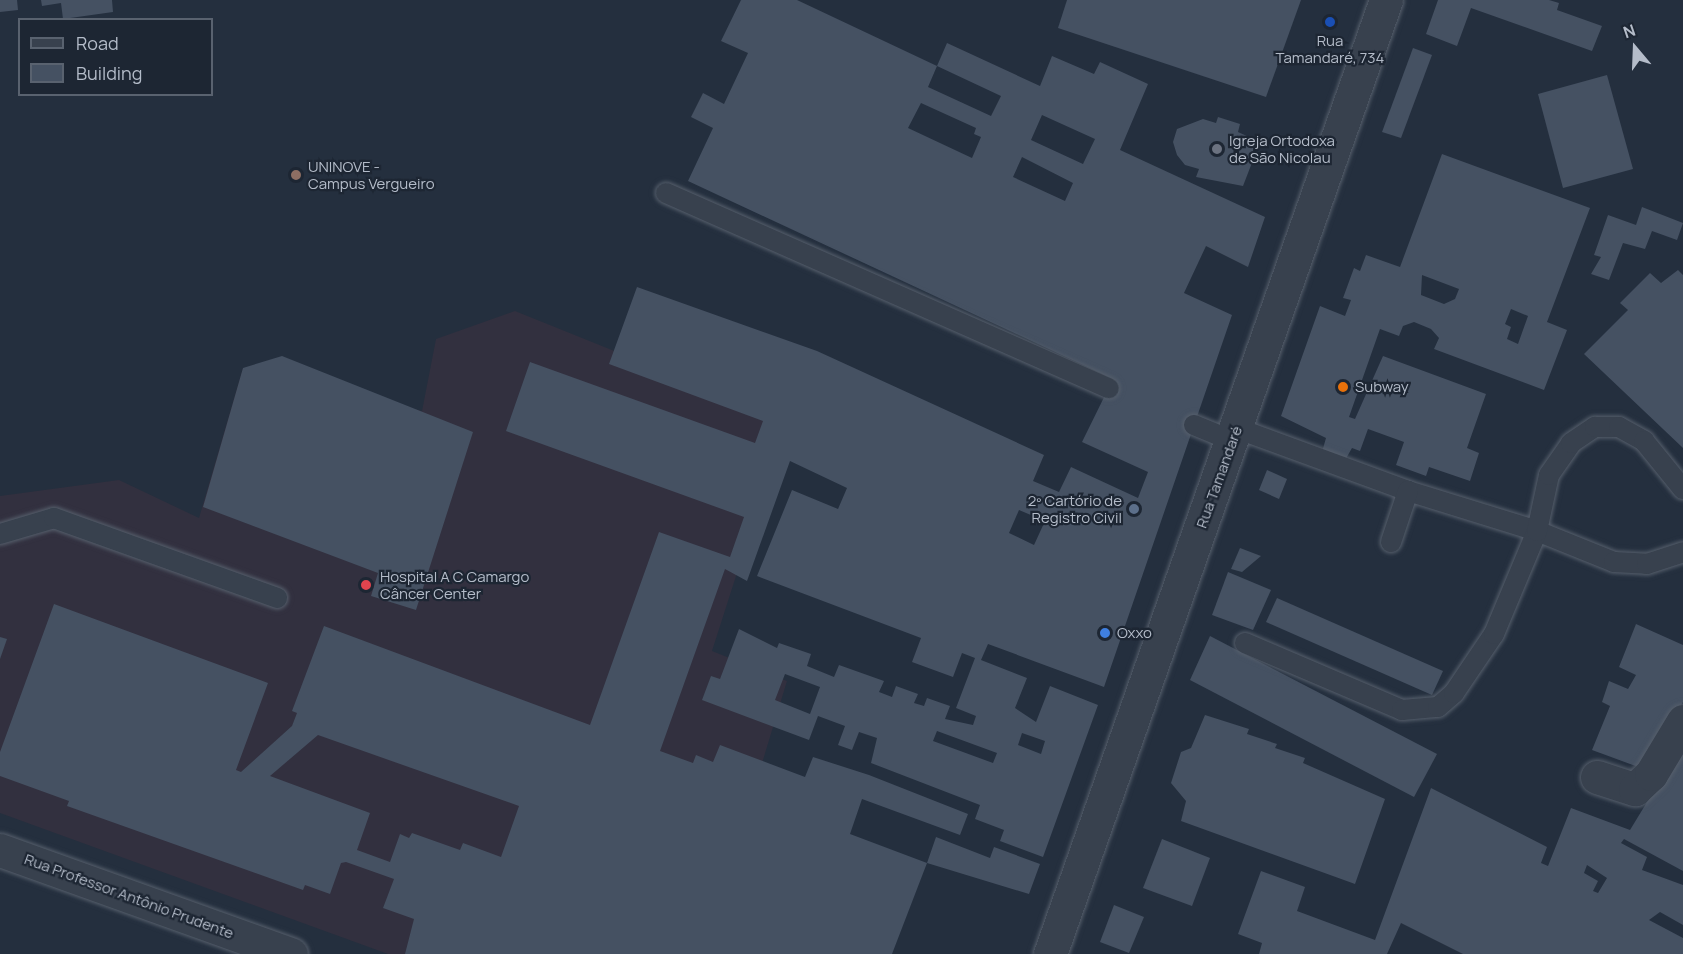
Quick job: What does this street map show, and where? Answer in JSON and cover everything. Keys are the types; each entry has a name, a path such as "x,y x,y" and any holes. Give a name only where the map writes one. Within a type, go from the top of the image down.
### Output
{"street":[{"name":"Rua Tamandaré","path":"1050,954 1386,0"},
{"path":"1597,777 1635,789 1651,774 1683,721"},
{"name":"Rua Professor Antônio Prudente","path":"0,850 291,954"}],"lane":[{"path":"666,193 1109,388"},
{"path":"1194,425 1234,434 1537,531 1614,562 1647,564 1683,552"},
{"path":"1245,643 1402,710 1438,707 1454,693 1494,634 1537,531 1549,475 1570,443 1595,427 1619,427 1644,441 1683,489"},
{"path":"1391,542 1408,491"},
{"path":"0,534 54,518 278,598"}],"shaded area":[{"name":"Hospital A C Camargo Câncer Center","path":"515,311 786,420 712,651 787,681 704,954 388,954 0,813 0,496 119,480 199,518 243,368 422,411 436,339"}],"building":[{"path":"0,0 17,0 18,10 0,12"},
{"path":"41,0 112,0 113,12 63,18 61,3 42,6"},
{"path":"741,0 797,0 937,66 947,43 1040,86 1052,56 1094,74 1100,62 1148,84 1120,150 1265,217 1248,267 1206,246 1184,293 1232,315 1104,687 988,644 981,660 1027,678 1015,708 1036,722 1050,686 1098,705 1043,857 1000,841 1004,830 975,819 980,805 871,763 877,738 859,732 852,750 838,745 845,726 818,716 809,740 702,700 711,676 720,679 739,629 777,648 779,643 811,654 807,666 834,677 839,665 884,681 879,692 892,697 896,686 918,694 914,703 924,706 927,698 950,706 945,719 973,725 976,716 956,708 975,658 962,653 953,677 912,662 921,638 757,576 792,490 838,509 847,488 790,461 747,581 725,569 660,751 693,763 696,755 713,762 720,745 805,777 813,757 869,775 968,814 960,835 862,799 850,834 927,863 892,954 405,954 414,919 383,908 394,879 346,862 341,863 330,894 305,885 303,890 67,806 69,801 0,776 0,752 54,604 268,683 236,770 241,772 292,726 297,713 292,711 324,626 590,725 659,532 730,557 744,517 506,431 530,362 755,443 763,421 609,364 637,287 817,351 1044,455 1033,481 1059,492 1071,467 1138,498 1148,472 1082,442 1113,379 688,181 713,128 691,117 703,93 724,104 748,53 721,41","holes":["937,66 1001,96 991,116 928,87","921,103 976,128 974,134 981,137 972,158 908,128","1042,115 1095,139 1083,164 1031,140","1022,157 1073,183 1065,201 1013,177","1019,510 1045,521 1034,545 1009,533","785,674 820,687 810,714 775,700","937,731 997,753 993,763 933,741","1022,733 1045,741 1041,754 1018,745","318,735 519,806 501,857 463,843 460,850 412,833 409,838 400,834 390,862 357,850 370,813 270,776"]},
{"path":"1067,0 1301,0 1266,97 1058,28"},
{"path":"1438,0 1549,0 1559,3 1557,10 1602,26 1592,51 1471,8 1457,46 1426,34"},
{"path":"1413,48 1432,55 1401,138 1382,132"},
{"path":"1607,75 1633,169 1563,188 1538,94"},
{"path":"1218,117 1240,124 1238,132 1260,142 1243,186 1196,177 1199,169 1185,165 1177,155 1173,142 1177,129 1203,119 1216,123"},
{"path":"1442,154 1590,208 1547,322 1567,330 1544,390 1434,349 1439,338 1431,329 1414,322 1403,326 1399,336 1380,329 1349,417 1355,419 1383,356 1486,394 1467,448 1479,453 1470,481 1429,467 1426,476 1396,465 1404,442 1368,429 1360,451 1352,448 1344,462 1322,452 1326,438 1281,416 1320,306 1345,316 1351,300 1343,298 1354,268 1360,271 1366,255 1400,267","holes":["1422,275 1459,289 1455,299 1444,304 1421,295","1511,309 1528,316 1518,344 1507,339 1511,327 1505,324"]},
{"path":"1642,207 1683,223 1677,240 1652,231 1645,249 1623,243 1609,280 1591,274 1601,257 1594,255 1608,215 1636,225"},
{"path":"1678,270 1683,275 1683,448 1584,354 1628,310 1620,303 1650,273 1661,283"},
{"path":"282,356 473,432 416,610 371,596 378,573 203,507 243,368"},
{"path":"1267,470 1287,479 1279,499 1259,490"},
{"path":"1240,548 1261,556 1242,572 1231,569"},
{"path":"1228,572 1271,590 1253,630 1212,615"},
{"path":"1277,598 1443,671 1432,695 1266,622"},
{"path":"1636,624 1683,645 1683,702 1641,768 1592,750 1610,706 1602,702 1609,681 1628,689 1636,675 1619,667"},
{"path":"1210,636 1437,754 1414,797 1190,680"},
{"path":"0,637 7,639 0,659"},
{"path":"1205,715 1249,729 1247,734 1277,744 1275,748 1305,758 1303,763 1385,799 1355,884 1181,821 1186,801 1171,783 1181,752 1191,748"},
{"path":"1683,743 1683,871 1624,839 1621,843 1647,857 1642,870 1683,885 1683,925 1660,912 1649,920 1683,938 1683,954 1463,954 1401,923 1387,954 1259,954 1262,943 1238,934 1261,871 1305,887 1297,911 1375,940 1431,788 1547,847 1541,863 1548,866 1571,808 1630,830","holes":["1587,865 1607,878 1598,893 1593,891 1598,881 1584,873"]},
{"path":"936,837 990,858 994,847 1040,864 1029,894 927,863"},
{"path":"1162,839 1210,858 1192,906 1143,888"},
{"path":"1114,905 1144,917 1129,953 1100,942"}],"place":[{"name":"Rua Tamandaré, 734","path":"1330,22"},
{"name":"Igreja Ortodoxa de São Nicolau","path":"1217,149"},
{"name":"UNINOVE - Campus Vergueiro","path":"296,175"},
{"name":"Subway","path":"1343,387"},
{"name":"2º Cartório de Registro Civil","path":"1134,509"},
{"name":"Hospital A C Camargo Câncer Center","path":"366,585"},
{"name":"Oxxo","path":"1105,633"}]}
